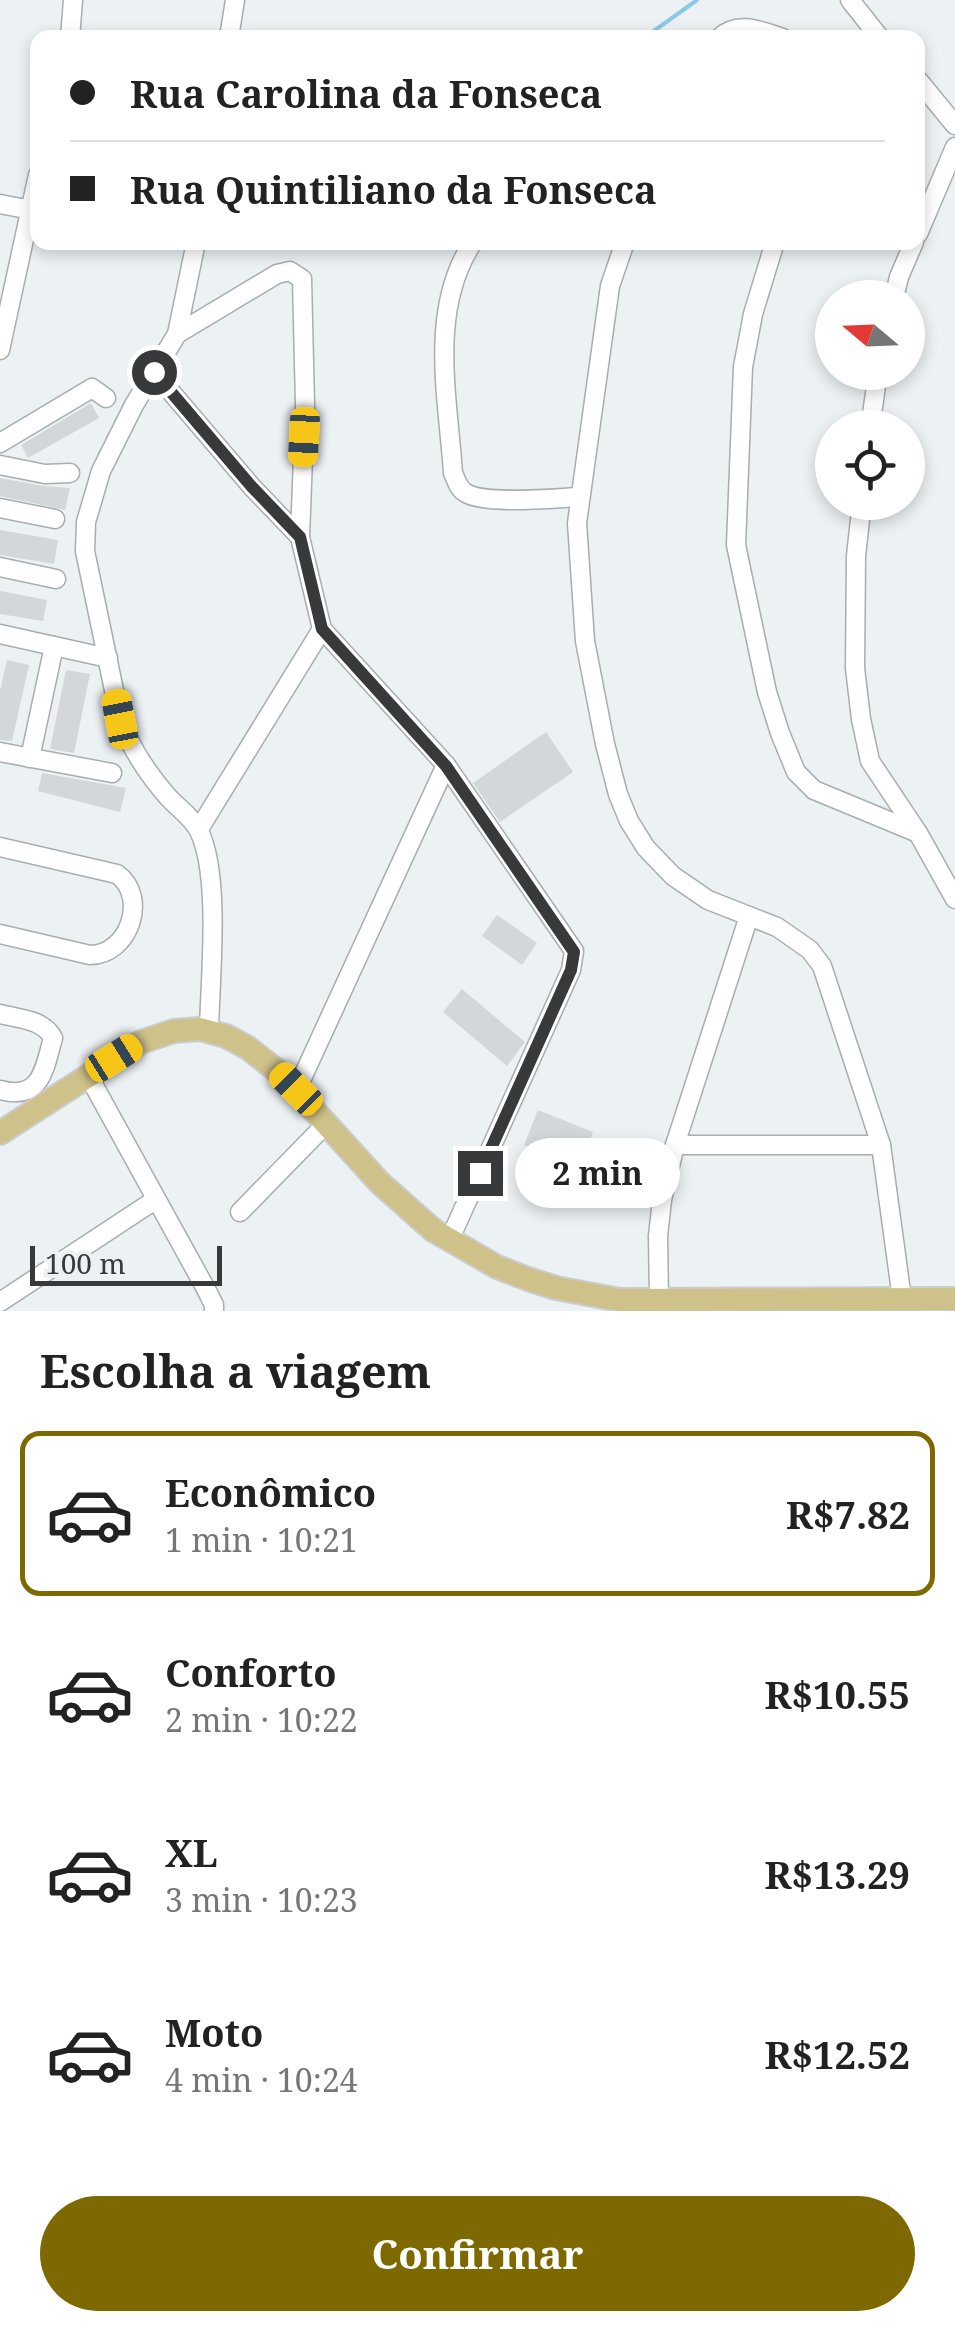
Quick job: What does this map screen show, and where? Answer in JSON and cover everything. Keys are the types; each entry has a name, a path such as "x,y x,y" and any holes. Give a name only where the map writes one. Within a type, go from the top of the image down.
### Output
{"main road":[{"path":"1,1131 141,1042 174,1031 200,1028 226,1036 264,1059 411,1213 449,1240 528,1279 619,1306 659,1301 954,1299"}],"street":[{"path":"71,30 73,0"},
{"path":"230,30 235,0"},
{"path":"850,0 873,30"},
{"path":"859,30 865,20"},
{"path":"730,30 756,30"},
{"path":"925,89 955,125"},
{"path":"925,218 955,147"},
{"path":"0,204 30,209"},
{"path":"0,350 30,226"},
{"path":"194,250 177,334 101,470 86,522 85,552 120,719 130,745 156,782 198,829 206,855 212,920 208,1030"},
{"path":"468,250 447,304 444,333 454,473 460,488 477,498 492,500 580,498"},
{"path":"621,250 610,286 577,523 585,642 618,794 646,848 673,876 708,900 777,927 810,950 822,966 881,1145 902,1299"},
{"path":"772,250 752,314 742,367 736,546 767,692 796,772 814,790 918,833"},
{"path":"898,280 911,250"},
{"path":"177,334 277,274 290,271 302,279 306,405 300,537 322,629 446,766 574,952 571,970 449,1240"},
{"path":"154,372 300,537"},
{"path":"0,443 92,388 106,398"},
{"path":"0,465 46,474 70,473"},
{"path":"0,508 55,519"},
{"path":"860,520 855,668 870,761 918,833 955,899"},
{"path":"0,567 56,579"},
{"path":"198,829 322,629"},
{"path":"0,634 108,658"},
{"path":"30,758 54,646"},
{"path":"0,752 112,774"},
{"path":"296,1089 446,766"},
{"path":"0,847 117,874 130,888 133,912 130,927 116,946 102,955 0,934"},
{"path":"659,1301 662,1200 675,1145 749,916"},
{"path":"0,1014 37,1023 49,1030 53,1038 43,1076 34,1086 25,1092 0,1090"},
{"path":"88,1075 206,1289 214,1311"},
{"path":"240,1212 325,1125"},
{"path":"675,1145 881,1145"},
{"path":"0,1302 155,1200"},
{"path":"952,1311 954,1299"}],"building":[{"path":"91,403 99,418 28,458 21,445"},
{"path":"0,478 70,488 65,510 0,496"},
{"path":"0,530 58,540 54,564 0,555"},
{"path":"0,591 47,600 43,621 0,614"},
{"path":"7,660 29,665 12,741 0,740 0,691"},
{"path":"66,670 90,674 74,753 50,749"},
{"path":"546,732 573,772 500,822 473,783"},
{"path":"42,773 126,788 120,812 38,791"},
{"path":"497,915 537,943 522,965 482,936"},
{"path":"462,989 525,1042 507,1066 443,1012"},
{"path":"538,1110 593,1132 580,1167 524,1145"}],"waterway":[{"path":"655,30 697,0"}],"route":[{"path":"154,372 300,537 322,629 446,766 570,942 574,952 571,970 480,1173"}]}
